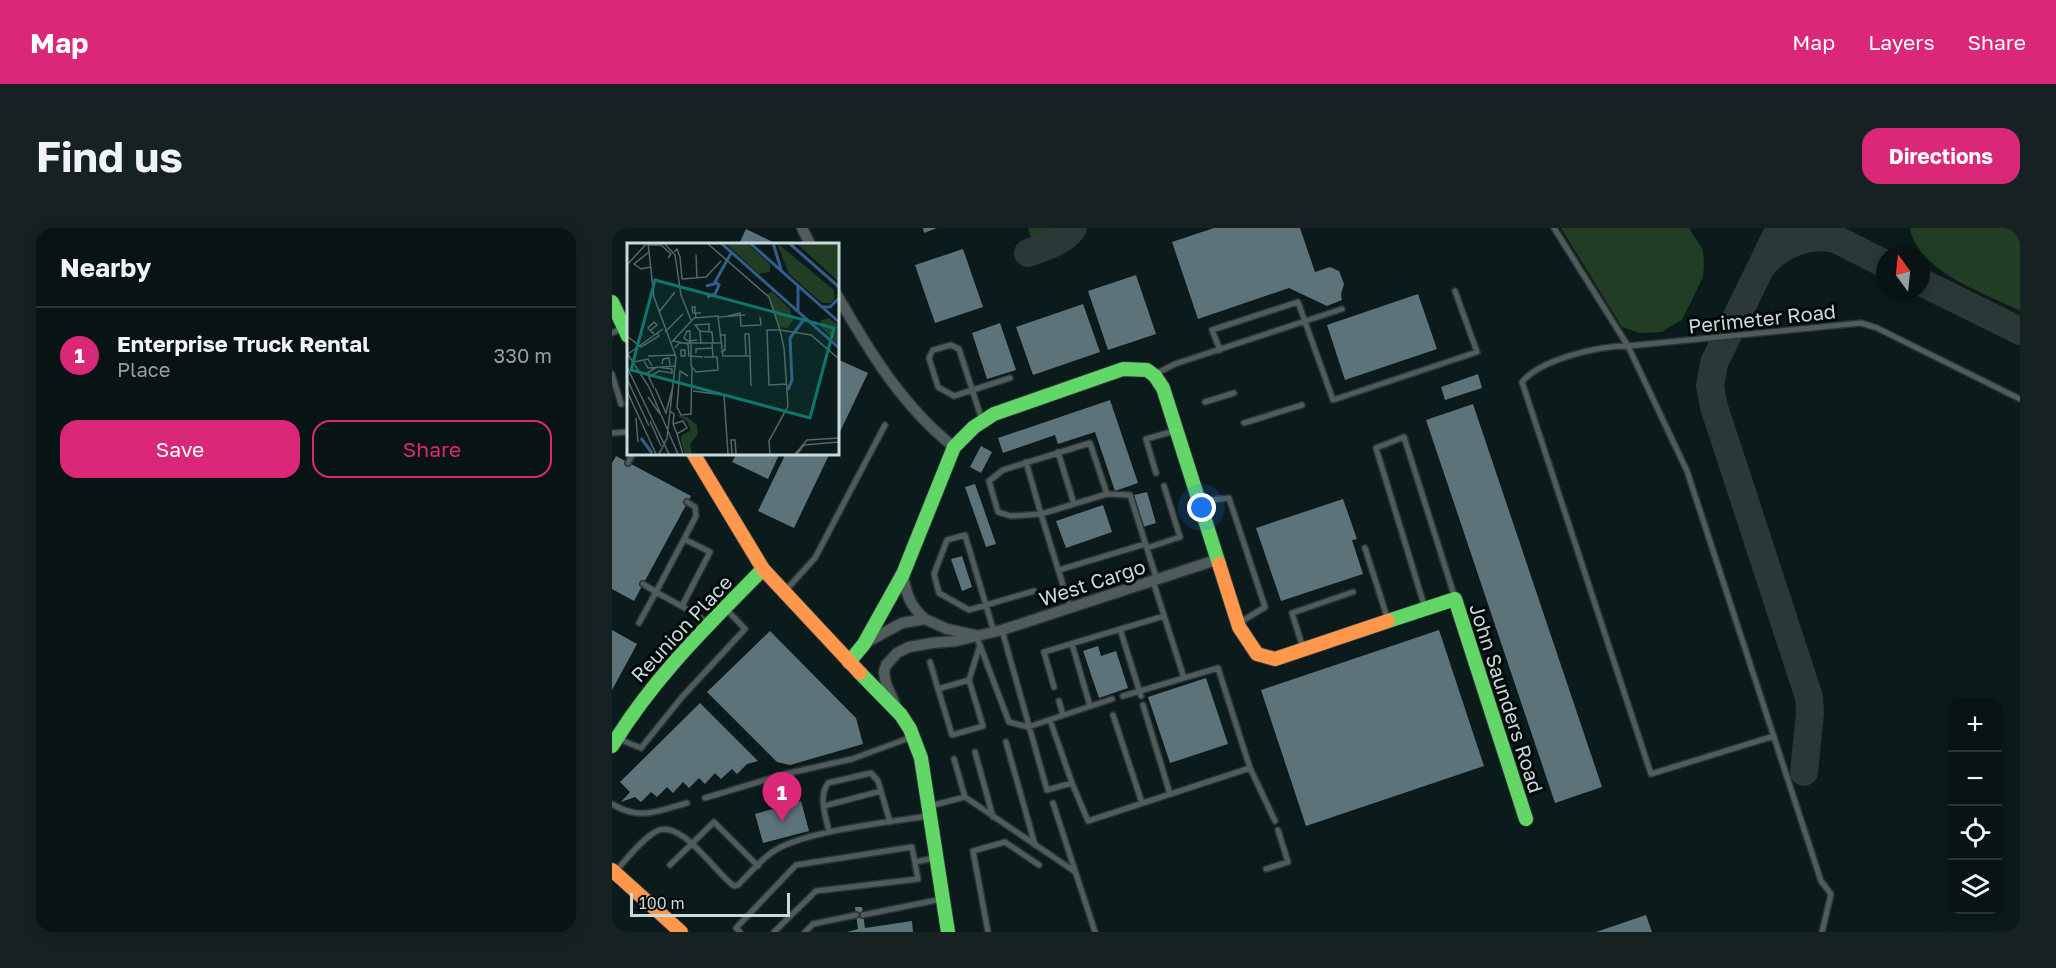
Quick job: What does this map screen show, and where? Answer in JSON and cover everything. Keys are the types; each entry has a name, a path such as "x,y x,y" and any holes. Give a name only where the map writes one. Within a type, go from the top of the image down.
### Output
{"street":[{"path":"802,228 810,243"},
{"path":"838,297 904,399 934,431 954,447"},
{"path":"612,303 622,332"},
{"path":"849,662 864,644 903,574 954,447 974,427 994,414 1123,369 1140,368 1151,372"},
{"name":"John Saunders Road","path":"1151,372 1163,388 1238,624 1257,654 1275,659 1455,599 1526,819"},
{"path":"698,456 746,543 764,569 901,715 913,736 921,758 948,932"},
{"name":"West Cargo","path":"901,715 886,684 884,672 886,665 897,653 920,644 978,640 998,631 1219,559"},
{"name":"Reunion Place","path":"613,740 668,666 764,569"},
{"path":"903,574 909,602 925,619"},
{"path":"864,644 902,623 925,619"},
{"name":"West Cargo","path":"925,619 978,640"},
{"path":"613,871 681,932"}],"lane":[{"path":"1554,228 1628,346 1687,471 1821,881 1831,894 1822,932"},
{"path":"1220,350 1212,330 1298,302 1333,400 1477,352 1455,291"},
{"path":"1151,372 1342,309"},
{"name":"Perimeter Road","path":"1774,736 1651,774 1522,382 1529,373 1542,366 1596,348 1862,323 1877,328 2020,399"},
{"path":"982,421 972,390 959,349 951,345 933,350 929,358 938,387 954,396 972,390 1010,378"},
{"path":"612,374 621,404"},
{"path":"1205,402 1234,393"},
{"path":"1244,423 1302,405"},
{"path":"784,592 815,558 885,425"},
{"path":"1156,472 1146,439 1177,430"},
{"path":"612,433 627,432"},
{"path":"1426,609 1376,448 1404,437 1455,599"},
{"path":"1107,494 1090,443 1003,470 989,481 998,512 1011,516 1041,514 1107,494 1130,495 1184,678"},
{"path":"1058,453 1074,504"},
{"path":"628,463 632,454"},
{"path":"1026,462 1070,608"},
{"path":"1059,570 1180,537 1164,486"},
{"path":"1200,501 1229,498 1265,607 1238,624"},
{"path":"639,623 696,516 694,507 687,502"},
{"path":"1034,591 986,605 969,610 939,593 934,574 947,540 965,535 986,605 998,631 1047,790 1072,783"},
{"path":"682,606 710,552 684,539"},
{"path":"1365,548 1388,621"},
{"path":"643,584 709,624"},
{"path":"1303,650 1292,613 1353,592"},
{"path":"613,740 641,748 682,697 746,629 725,608"},
{"path":"1054,687 1044,652 1164,616"},
{"path":"1120,629 1140,694"},
{"path":"930,662 952,735 983,726 969,680 978,640"},
{"path":"978,640 1009,722 1028,727 1110,700 1142,803"},
{"path":"1072,644 1090,706"},
{"path":"1123,696 1140,694 1218,668 1250,768 1275,821"},
{"path":"938,689 969,680"},
{"path":"1059,701 1063,715"},
{"path":"1143,705 1170,794"},
{"path":"1050,720 1088,821 1250,768"},
{"path":"705,798 785,774 852,759 913,736"},
{"path":"1006,742 1035,845"},
{"path":"975,752 993,817"},
{"path":"954,759 964,798 1074,871"},
{"path":"829,832 823,790 828,783 871,773 878,781 890,822"},
{"path":"824,806 881,791"},
{"path":"613,871 653,832 662,828 681,834 734,886 738,885 773,851 796,842 829,832 890,822 964,798"},
{"path":"612,804 623,811 639,815 655,813 687,803"},
{"path":"1053,803 1095,932"},
{"path":"669,865 714,822 758,866"},
{"path":"1266,869 1288,862 1278,830"},
{"path":"988,932 973,851 1005,842 1039,865"},
{"path":"740,932 736,927 796,865 912,847 918,879 816,891 774,932"},
{"path":"915,862 936,857"},
{"path":"805,932 813,924 943,899"}],"green space":[{"path":"1028,228 1061,228 1051,235 1032,241"},
{"path":"1561,228 1689,228 1703,250 1704,265 1703,277 1682,320 1661,332 1640,333 1622,327"},
{"path":"1910,228 2020,228 2020,311 1954,279 1930,261 1930,246 1918,246"}],"building":[{"path":"923,228 937,228 924,233"},
{"path":"1214,228 1300,228 1315,272 1330,267 1339,271 1344,284 1342,300 1327,306 1289,288 1198,319 1172,242"},
{"path":"746,229 775,243 739,243"},
{"path":"963,249 983,307 935,323 915,265"},
{"path":"1136,275 1156,334 1108,350 1088,291"},
{"path":"1418,294 1437,349 1345,380 1327,325"},
{"path":"1083,304 1100,352 1033,375 1016,327"},
{"path":"1000,323 1016,370 987,379 972,333"},
{"path":"838,359 868,373 838,436"},
{"path":"1478,374 1482,388 1445,400 1441,387"},
{"path":"1110,400 1138,483 1115,491 1095,432 1058,444 1055,435 1003,453 998,438"},
{"path":"1473,404 1602,787 1555,803 1426,420"},
{"path":"981,446 992,452 981,473 970,467"},
{"path":"736,454 780,454 768,479 732,462"},
{"path":"786,454 830,454 794,528 758,511"},
{"path":"616,456 691,496 634,601 612,589 612,463"},
{"path":"975,484 996,544 986,547 965,487"},
{"path":"1147,492 1156,523 1143,527 1134,495"},
{"path":"1343,499 1357,539 1352,540 1363,574 1281,601 1256,528"},
{"path":"1103,505 1112,532 1066,548 1056,521"},
{"path":"962,556 972,587 962,591 951,559"},
{"path":"612,630 637,644 612,690"},
{"path":"1439,630 1484,766 1306,826 1261,690"},
{"path":"770,631 856,718 863,744 790,765 777,762 707,692"},
{"path":"1098,646 1101,656 1116,651 1128,688 1099,698 1083,651"},
{"path":"1206,678 1228,744 1170,763 1148,697"},
{"path":"700,703 758,761 747,764 737,774 732,769 721,779 715,773 705,784 699,778 689,788 683,782 673,793 667,787 657,797 651,792 641,802 635,797 621,802 630,792 620,782"},
{"path":"801,801 809,831 763,843 755,814"},
{"path":"855,907 862,907 865,928 912,921 913,932 847,932 858,929"},
{"path":"1646,915 1652,932 1596,932"}],"taxiway":[{"path":"1028,253 1058,241 1073,228"},
{"path":"1780,228 1714,363 1710,386 1714,407 1809,697 1810,713 1804,772"},
{"path":"1818,230 1876,259"},
{"path":"1763,265 1778,251 1796,242 1816,238 1836,239"},
{"path":"1930,286 2020,331"}],"traffic: fast":[{"path":"612,302 627,334"},
{"path":"849,662 864,644 903,574 954,447 974,427 994,414 1123,369 1147,370 1155,376 1163,388 1219,564"},
{"path":"612,746 663,675 763,569"},
{"path":"1388,621 1455,599 1526,819"},
{"path":"860,673 901,715 910,729 921,758 948,932"}],"traffic: slow":[{"path":"694,454 763,569 860,673"},
{"path":"1219,564 1239,627 1257,654 1275,659 1388,621"},
{"path":"612,870 681,932"}],"place":[{"name":"Enterprise Truck Rental","path":"782,822"}]}
